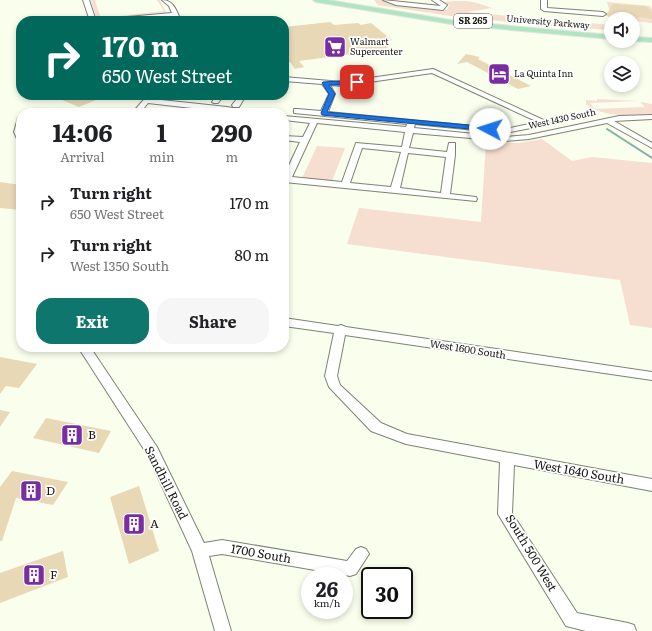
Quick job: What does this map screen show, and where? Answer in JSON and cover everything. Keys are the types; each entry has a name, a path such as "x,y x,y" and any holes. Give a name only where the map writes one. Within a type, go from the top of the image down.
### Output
{"main road":[{"name":"University Parkway","path":"316,0 462,23 604,36"},
{"name":"University Parkway","path":"337,0 417,14 484,22 604,31"},
{"path":"640,34 652,35"},
{"path":"640,39 652,40"}],"street":[{"path":"86,0 91,16"},
{"path":"155,16 175,14 172,2 166,0"},
{"path":"387,1 443,8 444,5 435,0"},
{"path":"544,0 544,9 603,14"},
{"path":"289,79 342,84 433,72 546,123 506,130 297,111"},
{"path":"324,113 332,94 325,83"},
{"path":"236,105 240,100"},
{"path":"141,108 147,101 217,108"},
{"name":"West 1430 South","path":"289,118 484,138 518,138 535,136 608,120 632,117 652,117"},
{"path":"608,120 652,146"},
{"path":"289,173 314,121"},
{"path":"395,190 412,122"},
{"path":"289,138 306,140"},
{"path":"445,196 452,144"},
{"path":"345,185 359,145 451,154"},
{"path":"289,179 473,199"},
{"name":"West 1600 South","path":"289,323 341,329 652,376"},
{"name":"West 1640 South","path":"341,329 331,376 335,387 376,427 406,439 652,485"},
{"name":"Sandhill Road","path":"87,352 152,451 200,551 223,631"},
{"name":"South 500 West","path":"507,459 505,514 572,620 628,631"},
{"name":"1700 South","path":"200,551 222,547 350,569 361,554"}],"shaded area":[{"path":"91,0 96,0 95,1 100,16 96,16"},
{"path":"157,0 160,0 166,12 119,16 164,11"},
{"path":"374,0 385,0 395,5 447,10 449,5 443,2 468,1 492,8 467,12 604,24 604,30 457,17 378,5"},
{"path":"607,2 650,6 652,9 652,23 640,22 640,12 610,12"},
{"path":"597,99 637,101 590,103 595,109 645,107 640,102 652,104 652,115 609,114 593,109 586,104 586,100 597,101"},
{"path":"542,139 572,161 592,157 652,163 652,328 630,325 620,280 347,244 359,208 481,222 486,142 519,143"},
{"path":"317,146 345,148 332,181 302,178"}],"building":[{"path":"613,4 646,6 652,12 652,19 640,17 640,12 608,12"},
{"name":"Walmart Supercenter","path":"330,22 334,25 358,23 361,25 371,23 392,40 382,43 389,49 299,61 304,67 295,69 289,62 289,26"},
{"name":"La Quinta Inn","path":"466,54 480,57 478,59 531,86 518,89 467,62 457,64"},
{"path":"62,100 96,100 79,107"},
{"path":"0,182 16,184 16,210 0,208"},
{"path":"0,357 37,364 19,388 6,386 0,394"},
{"path":"0,410 10,412 0,427"},
{"name":"B","path":"46,418 111,431 99,453 33,438"},
{"name":"D","path":"12,471 68,482 53,505 16,498 2,541 0,541 0,487"},
{"name":"A","path":"139,486 159,551 129,564 110,497"},
{"name":"F","path":"63,551 68,577 0,603 0,573"}],"waterway":[{"path":"607,129 652,158"}],"place":[{"name":"Walmart Supercenter","path":"335,47"},
{"name":"La Quinta Inn","path":"499,74"},
{"name":"B","path":"72,435"},
{"name":"D","path":"31,491"},
{"name":"A","path":"134,524"},
{"name":"F","path":"34,575"}],"route":[{"path":"357,82 342,84 325,83 332,94 324,113 490,129"}]}
